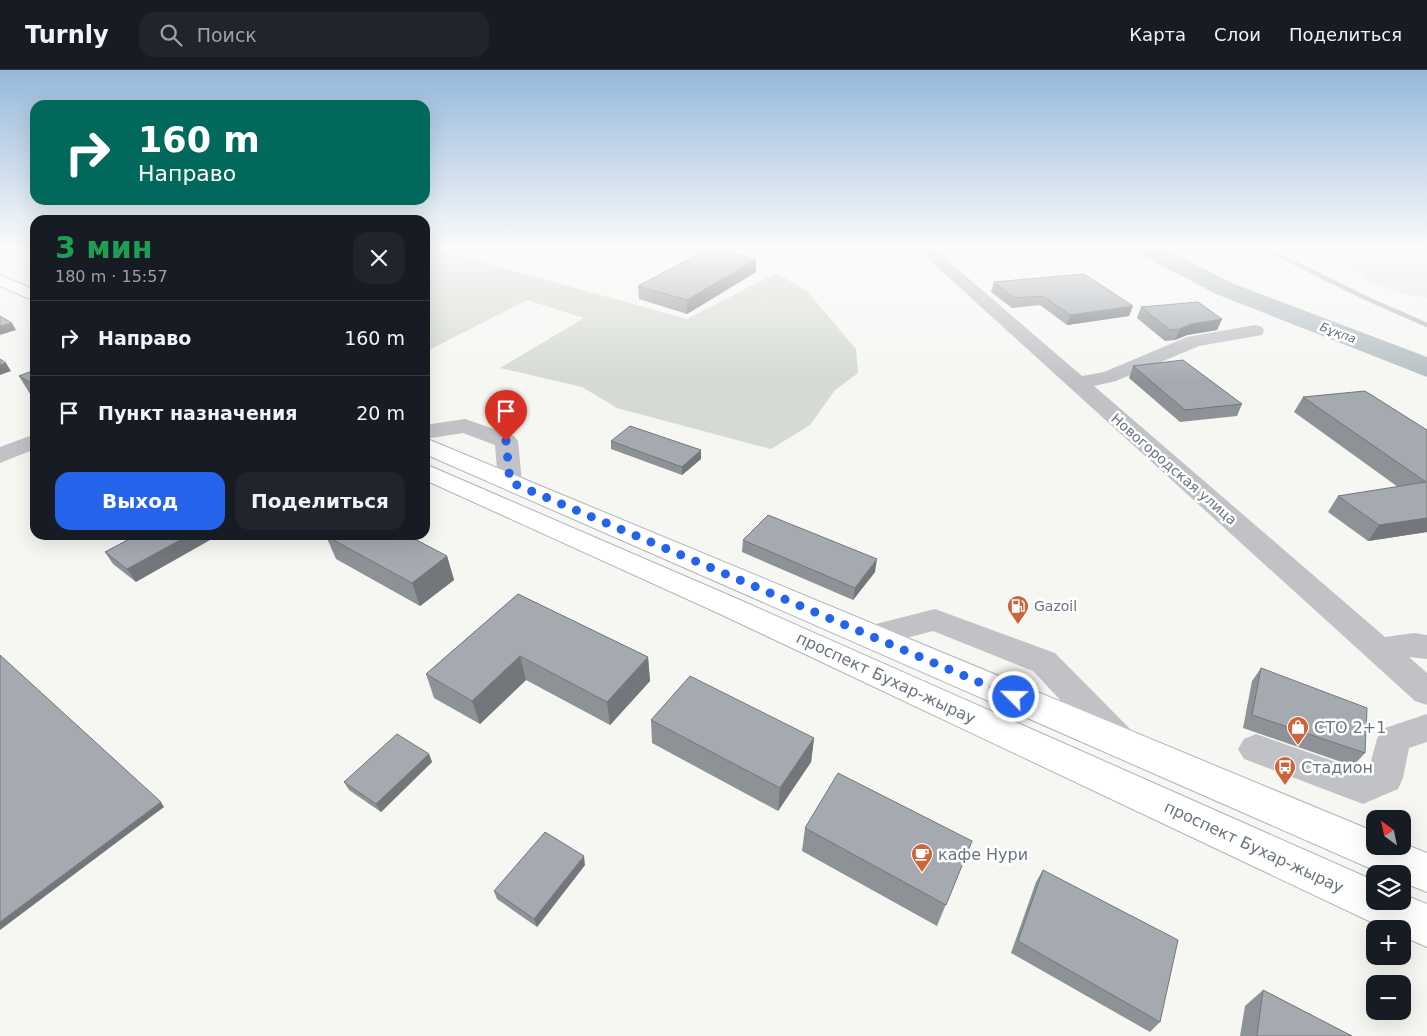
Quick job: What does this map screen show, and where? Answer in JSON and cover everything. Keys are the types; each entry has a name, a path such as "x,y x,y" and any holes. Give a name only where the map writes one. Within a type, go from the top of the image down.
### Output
{"main road":[{"name":"проспект Бухар-жырау","path":"430,453 510,482 1427,873"},
{"name":"проспект Бухар-жырау","path":"430,454 739,611 1427,926"}],"street":[{"name":"Новогородская улица","path":"973,291 1427,692"},
{"path":"1077,383 1109,377 1194,341 1255,331"},
{"path":"0,434 29,444"},
{"path":"0,456 29,444"},
{"path":"871,636 935,620 1044,662 1121,742"},
{"path":"1378,649 1414,645 1427,647"},
{"path":"1256,749 1363,788 1385,778 1394,739 1427,728"}],"shaded area":[{"path":"430,291 587,291 687,319 741,291 807,291 856,349 858,373 835,390 810,425 771,449 617,408 582,387 500,368 584,318 527,300 430,349"},
{"path":"1396,291 1427,291 1427,298"}],"building":[{"path":"656,291 702,291 687,300"},
{"path":"1005,291 1110,291 1133,306 1070,315 1043,296 1014,298"},
{"path":"1198,302 1222,319 1191,324 1180,329 1170,330 1141,307"},
{"path":"0,316 12,323 0,326"},
{"path":"0,359 6,363 0,365"},
{"path":"1183,360 1242,404 1185,410 1133,366"},
{"path":"30,372 30,382 19,376"},
{"path":"1365,391 1427,430 1427,518 1379,525 1338,496 1426,482 1303,397"},
{"path":"630,426 701,450 682,467 611,441"},
{"path":"768,515 877,559 855,588 743,540"},
{"path":"128,540 180,540 127,569 105,552"},
{"path":"333,540 417,540 447,556 412,583"},
{"path":"518,594 648,657 607,702 520,656 472,701 426,674"},
{"path":"0,655 161,802 0,922"},
{"path":"1261,668 1367,708 1365,753 1252,715"},
{"path":"690,676 814,738 780,788 651,720"},
{"path":"397,734 429,754 376,804 344,782"},
{"path":"838,773 972,841 946,905 805,828"},
{"path":"545,832 584,856 534,919 494,891"},
{"path":"1043,870 1178,940 1160,1022 1018,941"},
{"path":"1263,990 1352,1036 1257,1036"}],"waterway":[{"name":"Бұқпа","path":"1230,291 1427,368"},
{"path":"1352,291 1427,325"}],"place":[{"name":"Gazoil","path":"1018,625"},
{"name":"СТО 2+1","path":"1298,746"},
{"name":"Стадион","path":"1285,786"},
{"name":"кафе Нури","path":"922,873"}],"route":[{"path":"506,441 510,482 1014,697"}]}
